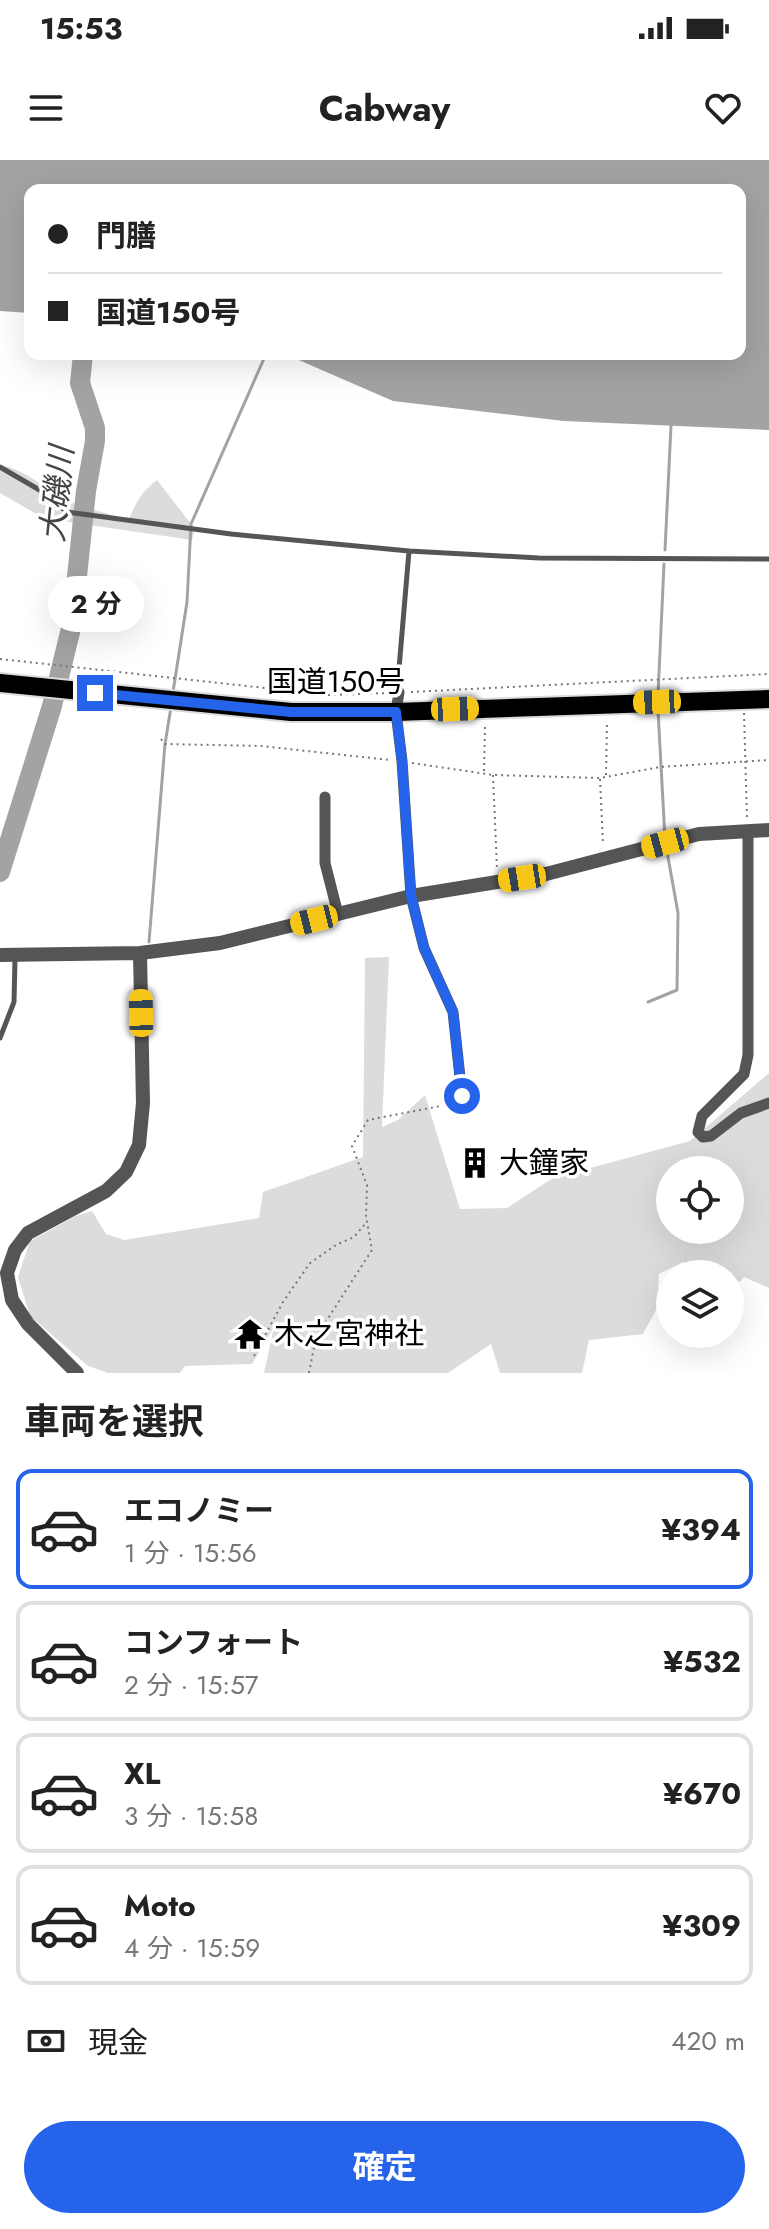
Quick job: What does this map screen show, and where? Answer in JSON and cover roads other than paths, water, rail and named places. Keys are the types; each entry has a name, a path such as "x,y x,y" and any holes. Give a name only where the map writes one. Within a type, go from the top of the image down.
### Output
{"highway":[{"name":"国道150号","path":"0,683 291,712 396,712 769,699"}],"street":[{"path":"398,692 396,712 411,896 424,948 453,1012 465,1101"},
{"path":"325,797 325,863 338,914"},
{"path":"10,955 140,953 220,943 411,896 546,874 699,834 769,830"},
{"path":"748,832 748,1055 744,1074 702,1116 698,1132 703,1137 711,1136 741,1113 769,1103"},
{"path":"77,1373 28,1324 12,1300 4,1273 15,1250 28,1233 106,1191 126,1172 139,1145 143,1103 140,953"}],"lane":[{"path":"0,467 43,492 67,512 187,527 409,551 539,558 769,559"},
{"path":"398,692 409,551"},
{"path":"0,1038 14,1002 10,955"}],"waterway":[{"name":"大磯川","path":"0,872 52,706 72,624 86,491 95,441 95,428 80,383 82,360"},
{"path":"173,692 187,602 191,524 263,360"},
{"path":"665,550 671,426"},
{"path":"658,695 664,564"},
{"path":"149,942 165,744 171,707"},
{"path":"658,710 665,839"},
{"path":"648,1002 677,990 678,913 666,846"}],"place":[{"name":"大鐘家","path":"475,1163"},
{"name":"木之宮神社","path":"250,1334"}]}
